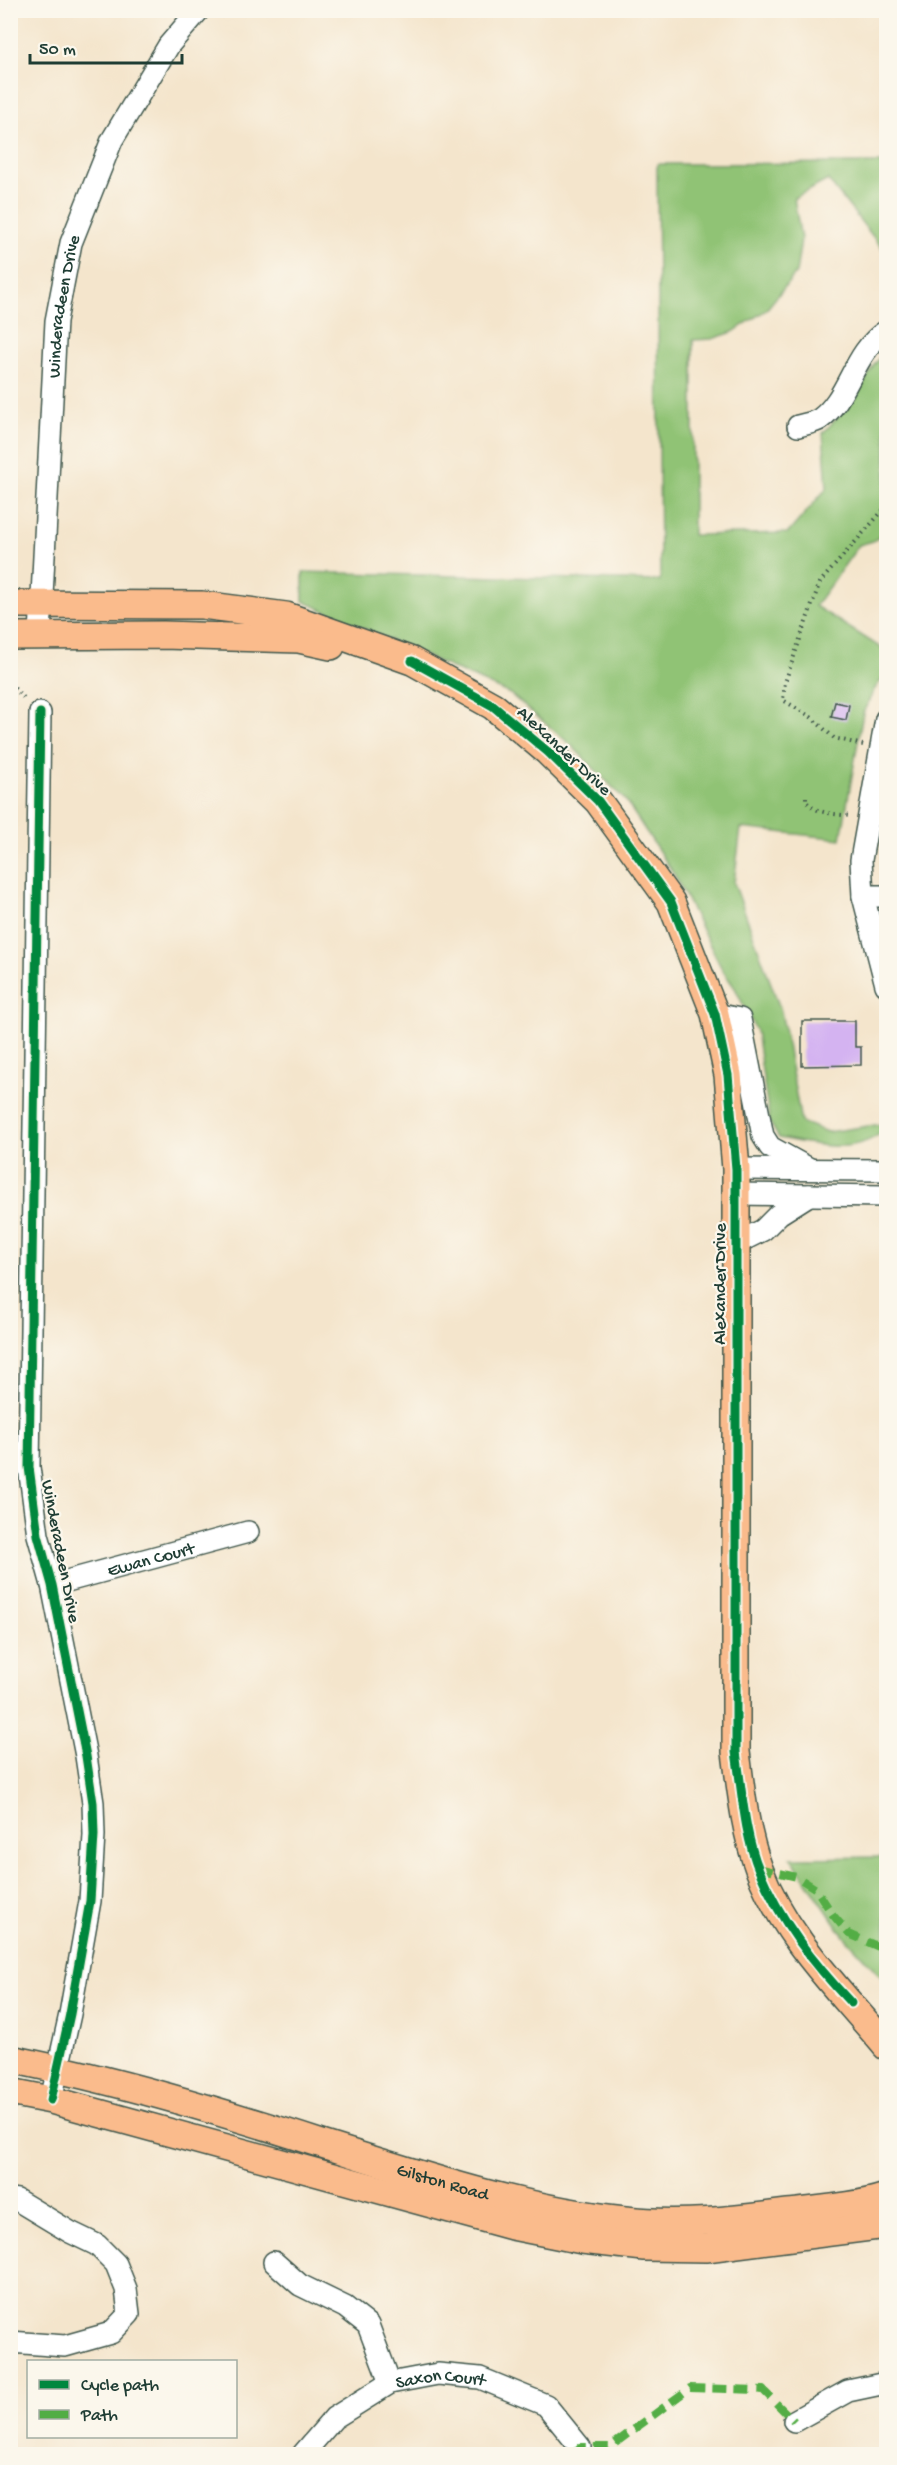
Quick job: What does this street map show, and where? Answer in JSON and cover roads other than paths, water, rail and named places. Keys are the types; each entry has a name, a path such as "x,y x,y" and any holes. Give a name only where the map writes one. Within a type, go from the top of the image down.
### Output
{"main road":[{"name":"Alexander Drive","path":"10,604 202,605 286,616 412,661 493,706 548,752 598,801 671,902 715,1014 728,1075 736,1181 736,1752 745,1814 758,1868 773,1900 812,1960 886,2046"},
{"name":"Alexander Drive","path":"10,636 163,635 299,639 412,661"},
{"name":"Alexander Drive","path":"851,2003 886,2027"},
{"name":"Gilston Road","path":"10,2059 59,2069 227,2114 506,2199 565,2211 626,2220 679,2223 719,2221 833,2207 886,2197"},
{"name":"Gilston Road","path":"10,2092 51,2100 512,2226 582,2240 645,2247 706,2248 886,2225"}],"street":[{"name":"Winderadeen Drive","path":"40,635 56,321 71,243 112,140 169,45 199,10"},
{"path":"798,426 819,421 831,408 862,354 876,337 886,331"},
{"name":"Winderadeen Drive","path":"40,713 29,1467 38,1535 52,1585 86,1755 93,1803 94,1835 90,1901 59,2069 51,2100"},
{"path":"886,719 861,860 863,896 886,985"},
{"path":"863,896 886,896"},
{"path":"715,1014 740,1019 763,1136 770,1147 810,1168"},
{"path":"736,1181 810,1168 886,1170"},
{"path":"736,1181 809,1195 886,1196"},
{"path":"735,1244 763,1230 779,1214 809,1195"},
{"name":"Ewan Court","path":"52,1585 249,1532"},
{"path":"10,2199 17,2200 70,2232 97,2245 116,2264 126,2289 129,2314 111,2333 65,2346 10,2342"},
{"path":"274,2262 300,2285 345,2307 368,2325 390,2383"},
{"name":"Saxon Court","path":"303,2454 334,2418 390,2383 438,2374 480,2378 546,2405 580,2447"},
{"path":"794,2421 848,2391 886,2382"}]}
